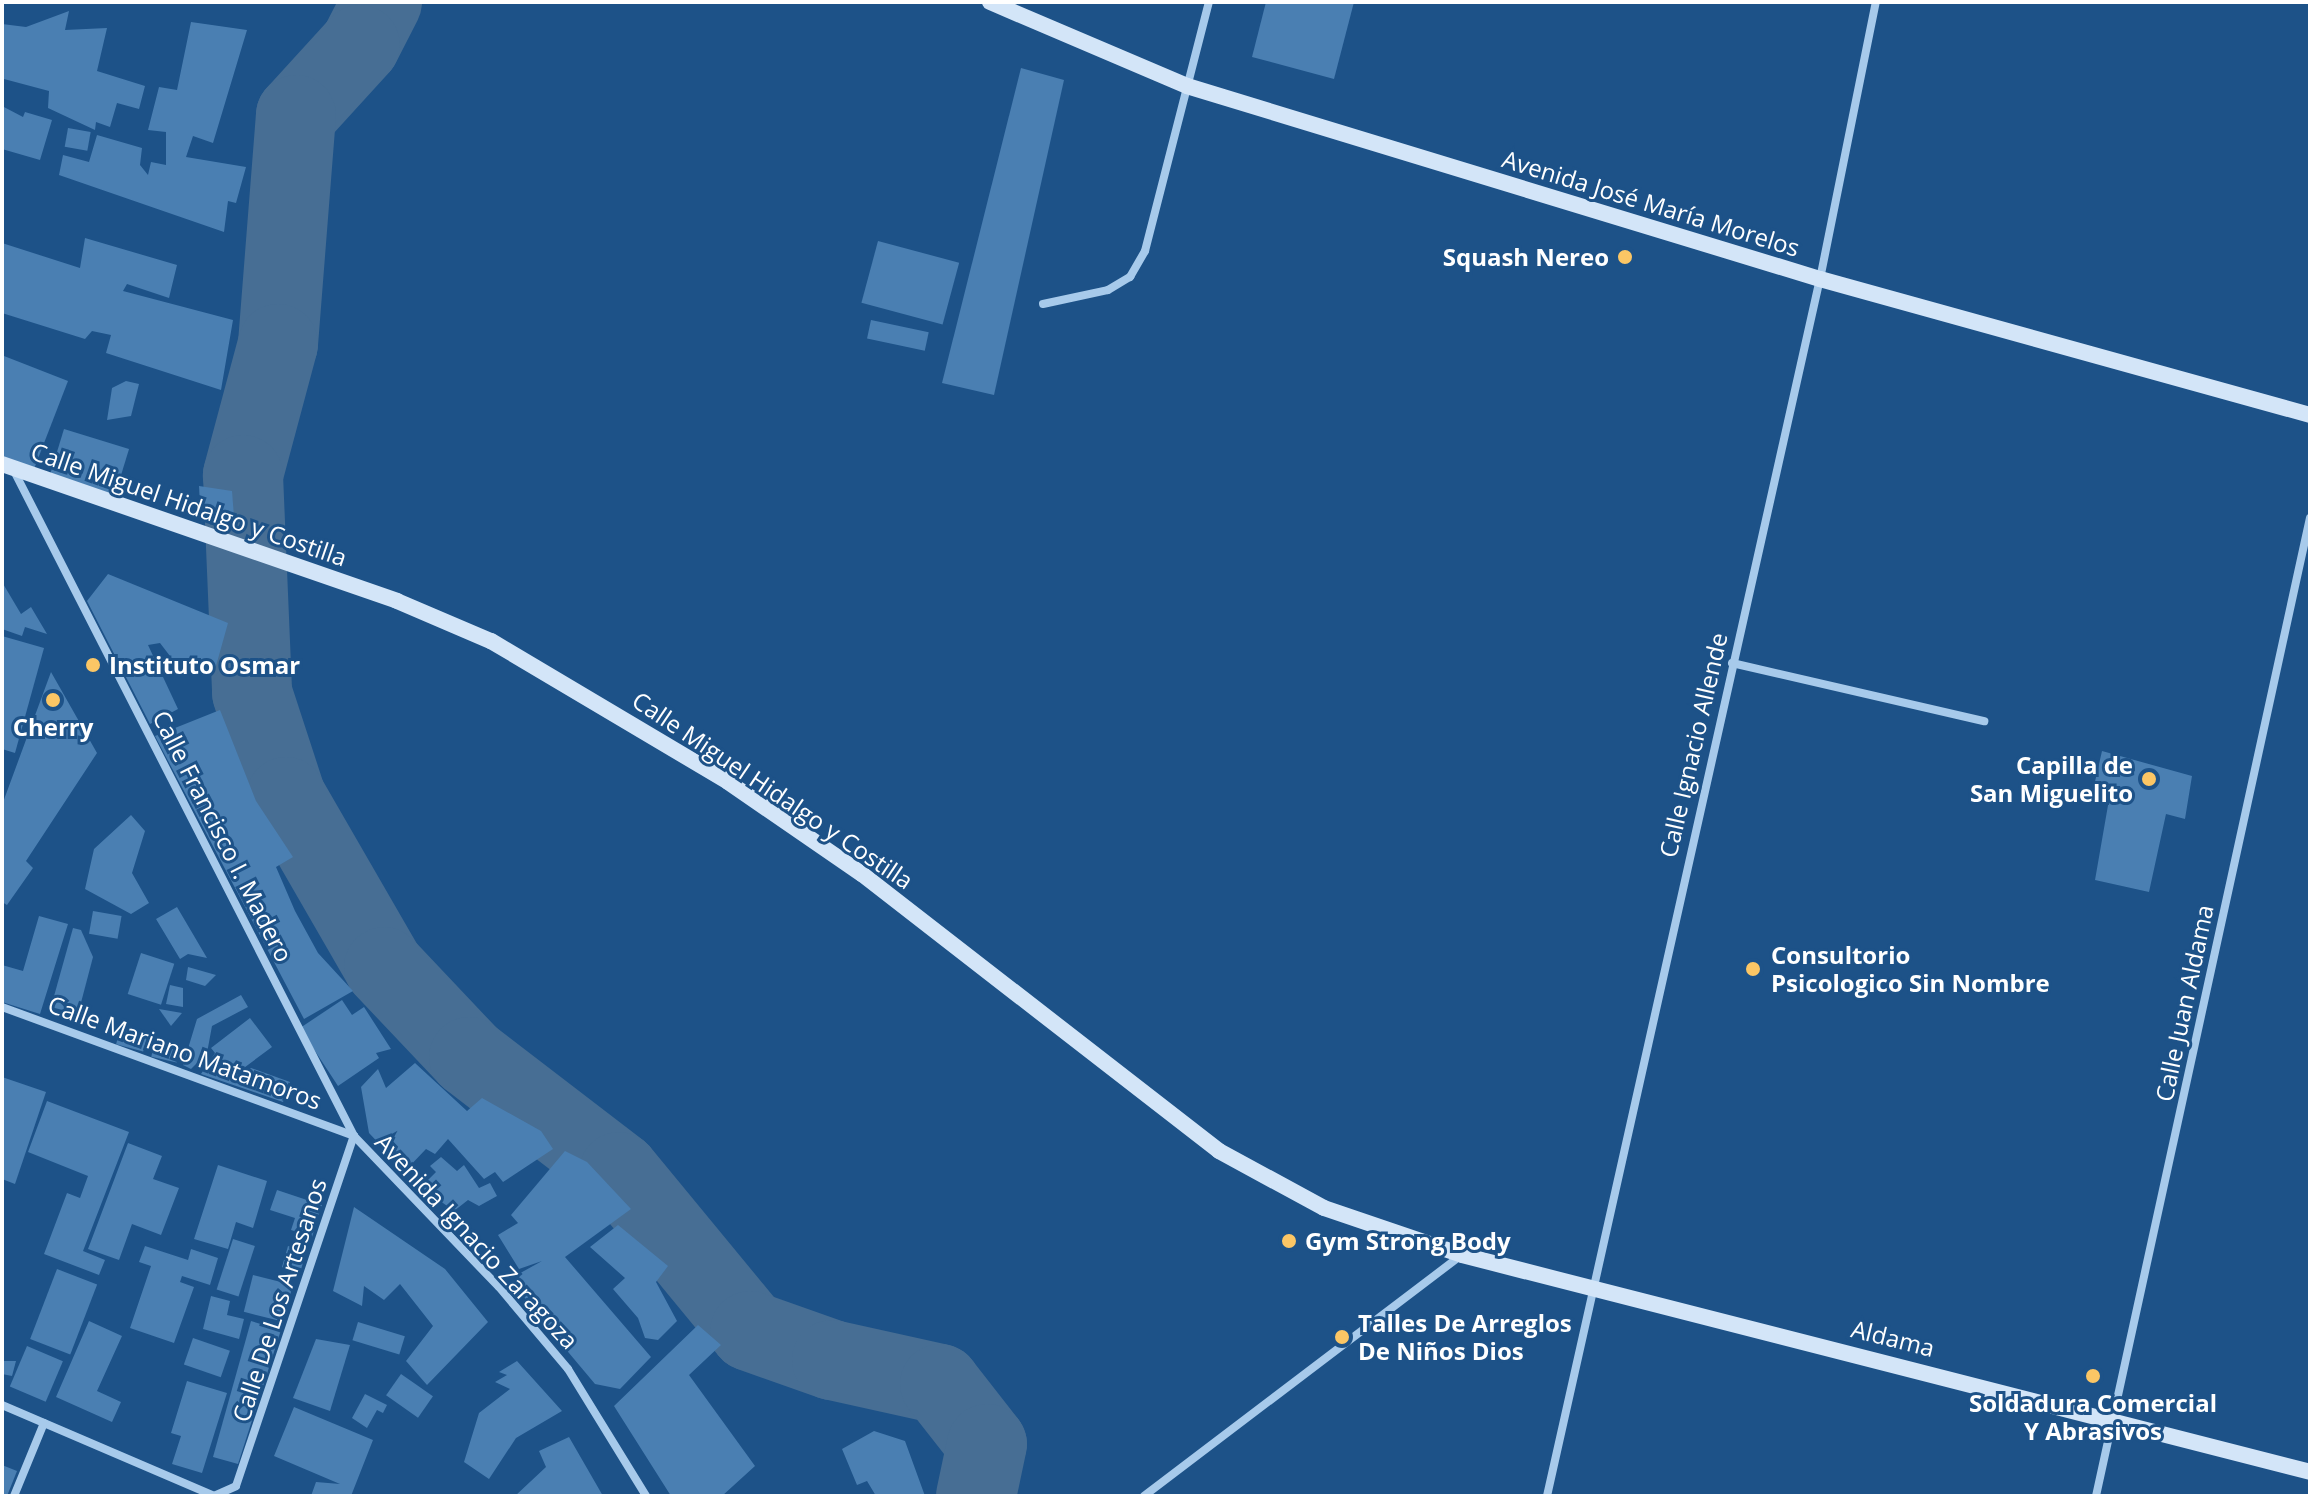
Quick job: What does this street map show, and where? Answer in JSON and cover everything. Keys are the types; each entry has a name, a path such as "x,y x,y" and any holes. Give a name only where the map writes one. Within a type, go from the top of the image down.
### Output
{"main road":[{"name":"Avenida José María Morelos","path":"990,2 1187,86 1820,279 2310,415"},
{"name":"Calle Miguel Hidalgo y Costilla","path":"8,466 397,601 491,641 728,782 862,874 1219,1151 1324,1208 1462,1255"},
{"name":"Aldama","path":"1462,1255 2115,1419 2310,1472"}],"street":[{"path":"1043,304 1108,290 1130,277 1145,251 1209,2"},
{"name":"Calle Ignacio Allende","path":"1547,1496 1820,279 1876,2"},
{"name":"Calle Francisco I. Madero","path":"8,466 354,1136"},
{"name":"Calle Juan Aldama","path":"2096,1496 2310,518"},
{"path":"1732,663 1984,721"},
{"name":"Calle Mariano Matamoros","path":"2,1007 354,1136"},
{"name":"Calle De Los Artesanos","path":"44,1423 214,1496 226,1494 243,1476 354,1136"},
{"name":"Avenida Ignacio Zaragoza","path":"354,1136 499,1287 568,1369 646,1496"},
{"path":"1144,1496 1462,1255"},
{"path":"2,1405 44,1423 14,1496"}],"building":[{"path":"1266,2 1354,2 1334,79 1252,57"},
{"path":"69,11 65,30 107,28 97,71 145,86 139,109 117,103 110,127 96,122 95,130 48,108 49,91 4,79 2,24 26,27"},
{"path":"191,22 247,30 213,143 193,136 186,157 246,167 236,203 228,201 224,232 59,175 63,155 89,162 97,135 142,148 140,165 148,175 151,162 166,165 166,132 148,130 159,87 177,90"},
{"path":"1021,68 1064,80 994,395 942,383"},
{"path":"2,106 23,117 25,112 52,120 40,160 2,149"},
{"path":"68,128 91,132 87,151 65,147"},
{"path":"85,238 177,265 169,298 127,284 123,291 233,320 221,390 106,353 111,335 92,331 85,339 2,313 2,243 80,268"},
{"path":"878,241 959,263 943,325 861,303"},
{"path":"871,320 929,332 925,351 867,339"},
{"path":"4,356 68,381 34,469 2,457"},
{"path":"126,381 139,384 131,416 107,420 112,388"},
{"path":"64,429 129,449 114,497 49,477"},
{"path":"199,486 232,491 235,530 201,521"},
{"path":"108,574 228,623 216,666 183,673 160,643 148,645 178,709 150,724 87,601"},
{"path":"2,582 21,614 31,607 47,634 25,627 22,636 2,629"},
{"path":"2,636 44,648 15,753 2,749"},
{"path":"51,672 97,753 26,861 33,868 7,905 2,902 2,805"},
{"path":"220,710 256,801 293,857 276,867 295,911 318,953 353,991 304,1019 155,736"},
{"path":"2102,751 2192,776 2185,819 2166,814 2149,892 2095,880 2111,788 2094,786"},
{"path":"131,815 145,831 132,873 149,903 131,914 85,889 94,849"},
{"path":"177,907 207,958 188,954 180,959 156,919"},
{"path":"93,911 122,916 118,939 89,934"},
{"path":"39,916 68,924 40,1014 2,1002 2,965 23,971"},
{"path":"73,928 81,930 93,957 78,1014 51,1007"},
{"path":"141,953 174,964 161,1005 128,994"},
{"path":"188,967 216,975 205,986 186,980"},
{"path":"170,985 183,988 183,1007 166,1004"},
{"path":"241,995 248,1007 212,1026 207,1053 191,1069 183,1065 197,1019"},
{"path":"342,1000 352,1015 364,1007 391,1049 376,1053 379,1058 338,1086 300,1028"},
{"path":"159,1009 182,1013 171,1026"},
{"path":"250,1018 272,1047 237,1073 241,1077 251,1068 290,1082 283,1102 201,1074 215,1053 211,1048"},
{"path":"121,1026 148,1033 143,1052 116,1044"},
{"path":"154,1045 179,1051 177,1063 151,1057"},
{"path":"415,1063 467,1111 482,1098 541,1131 553,1149 503,1182 495,1172 484,1179 448,1139 435,1154 426,1149 405,1171 369,1133 361,1087 378,1069 386,1088"},
{"path":"2,1077 46,1092 15,1184 2,1179"},
{"path":"47,1101 129,1132 83,1251 105,1260 99,1275 44,1254 67,1193 80,1198 88,1176 28,1152"},
{"path":"128,1143 162,1156 153,1179 179,1188 161,1235 132,1224 119,1260 88,1249"},
{"path":"565,1151 587,1162 631,1209 565,1257 651,1357 620,1389 595,1384 527,1303 515,1276 542,1261 519,1269 498,1235 518,1223 511,1215"},
{"path":"441,1157 457,1171 464,1165 479,1188 490,1183 497,1196 479,1206 468,1200 454,1211 421,1187 436,1172 430,1166"},
{"path":"218,1165 267,1181 253,1228 236,1222 228,1249 194,1239"},
{"path":"277,1190 322,1205 312,1237 291,1230 295,1218 270,1210"},
{"path":"354,1207 445,1269 488,1322 427,1385 406,1361 433,1326 400,1284 384,1300 364,1286 362,1306 333,1291"},
{"path":"618,1225 668,1266 656,1282 677,1321 658,1340 645,1338 638,1318 613,1289 625,1278 590,1247"},
{"path":"233,1239 255,1246 238,1297 217,1289"},
{"path":"145,1246 188,1260 191,1249 218,1258 210,1285 182,1276 180,1282 194,1287 174,1343 130,1328 151,1266 139,1262"},
{"path":"288,1246 306,1251 300,1272 282,1267"},
{"path":"57,1269 97,1284 70,1354 30,1339"},
{"path":"253,1275 293,1285 284,1322 244,1312"},
{"path":"211,1296 230,1301 227,1315 244,1319 239,1339 203,1329"},
{"path":"89,1321 122,1336 97,1391 121,1402 112,1422 56,1397"},
{"path":"251,1321 281,1330 238,1464 213,1457"},
{"path":"358,1322 405,1336 399,1354 352,1340"},
{"path":"698,1325 721,1345 689,1375 755,1466 722,1496 671,1496 614,1406"},
{"path":"193,1338 230,1351 221,1377 184,1364"},
{"path":"316,1339 350,1345 330,1411 293,1398"},
{"path":"27,1346 63,1361 46,1402 10,1387"},
{"path":"2,1361 16,1361 12,1376 2,1374"},
{"path":"517,1361 562,1411 516,1438 489,1479 464,1462 479,1413 510,1389 495,1382 507,1375 499,1372"},
{"path":"401,1374 433,1396 418,1418 386,1395"},
{"path":"187,1381 227,1393 202,1473 172,1464 181,1436 171,1433"},
{"path":"365,1394 387,1405 383,1413 377,1410 367,1428 352,1418"},
{"path":"294,1407 373,1440 351,1496 311,1496 316,1482 340,1484 274,1456"},
{"path":"874,1431 905,1441 925,1496 876,1496 867,1481 857,1485 842,1449"},
{"path":"569,1437 603,1496 515,1496 546,1467 539,1451"},
{"path":"2,1465 17,1471 7,1496 2,1496"}],"waterway":[{"path":"382,2 360,45 296,115 278,344 243,475 252,693 286,797 384,967 469,1057 619,1172 750,1331 832,1360 940,1384 987,1444 976,1496"}],"place":[{"name":"Squash Nereo","path":"1625,257"},
{"name":"Instituto Osmar","path":"93,665"},
{"name":"Cherry","path":"53,700"},
{"name":"Capilla de San Miguelito","path":"2149,779"},
{"name":"Consultorio Psicologico Sin Nombre","path":"1753,969"},
{"name":"Gym Strong Body","path":"1289,1241"},
{"name":"Talles De Arreglos De Niños Dios","path":"1342,1337"},
{"name":"Soldadura Comercial Y Abrasivos","path":"2093,1376"}]}
